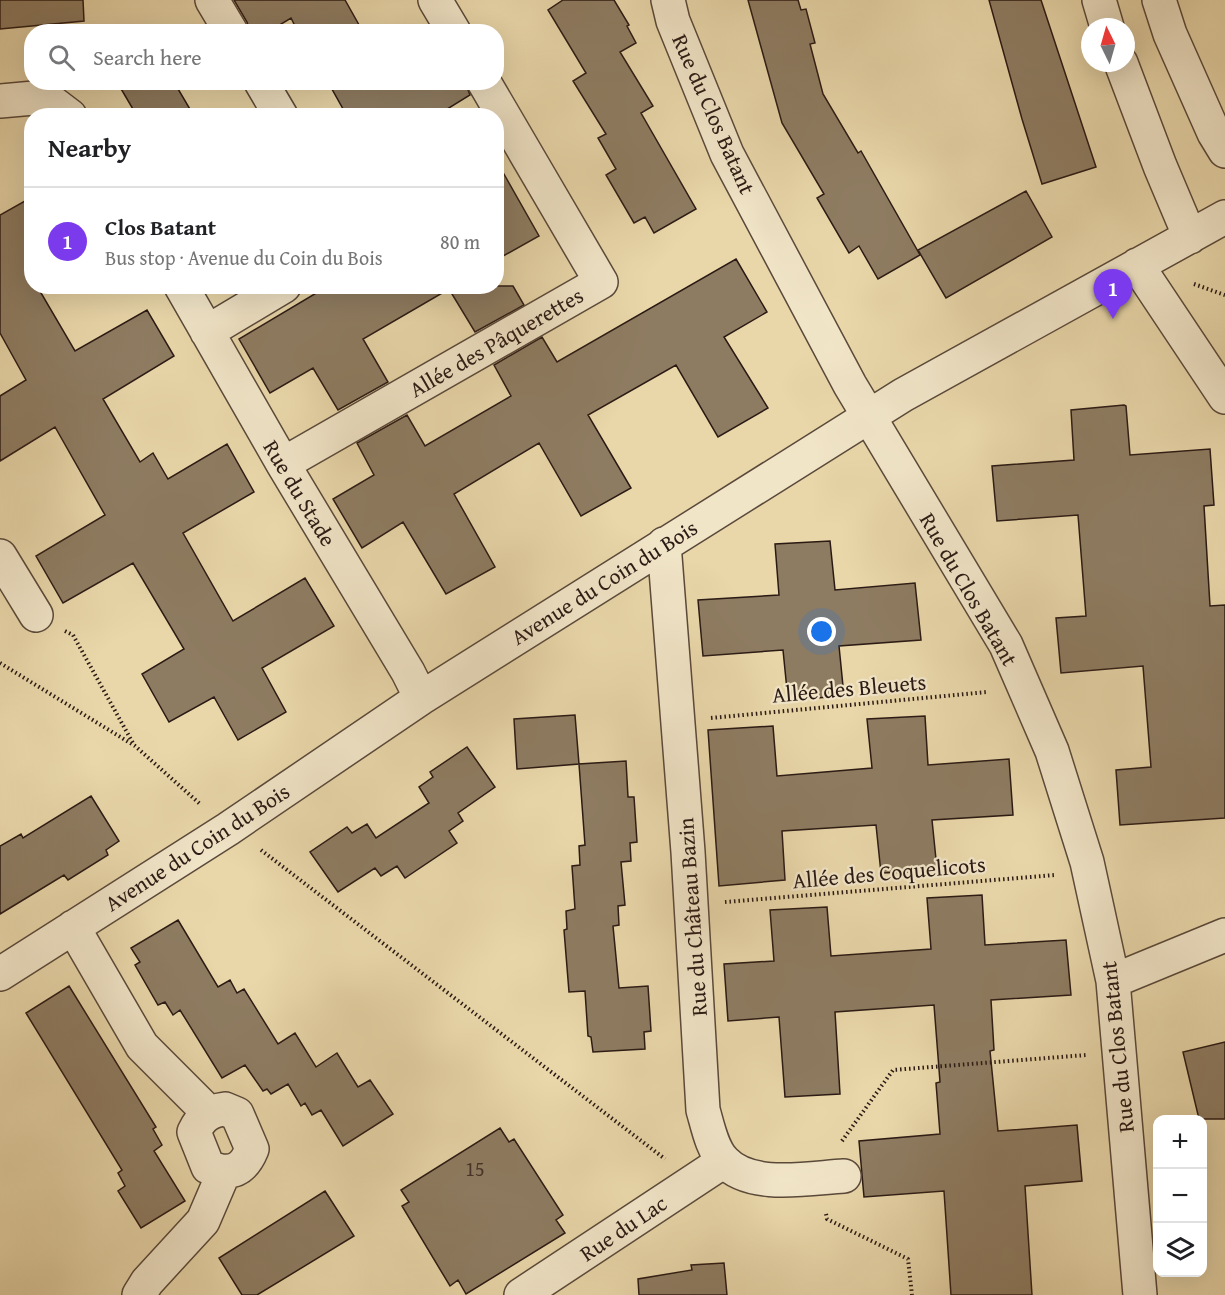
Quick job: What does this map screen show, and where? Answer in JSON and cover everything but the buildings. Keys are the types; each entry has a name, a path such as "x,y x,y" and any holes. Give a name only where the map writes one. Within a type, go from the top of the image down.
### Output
{"street":[{"path":"212,0 226,24"},
{"path":"435,0 449,24"},
{"name":"Rue du Clos Batant","path":"668,0 673,21 727,154 850,385 1006,645 1052,751 1089,872 1113,981 1140,1295"},
{"path":"1099,0 1104,18"},
{"path":"1160,0 1170,34 1214,134 1225,151"},
{"path":"1123,72 1190,237"},
{"path":"266,90 276,108"},
{"name":"Allée des Pâquerettes","path":"489,90 499,108"},
{"path":"0,101 45,97 59,108"},
{"name":"Allée des Pâquerettes","path":"283,464 602,282 504,116"},
{"name":"Avenue du Coin du Bois","path":"0,974 228,829 421,698 903,395 1225,217"},
{"path":"1137,264 1225,397"},
{"name":"Rue du Stade","path":"186,294 283,464 408,672 421,698"},
{"path":"207,332 271,294"},
{"name":"Rue du Château Bazin","path":"664,544 704,1110 711,1137 724,1161"},
{"path":"0,556 36,615"},
{"path":"73,927 142,1046 208,1112 198,1122 194,1132 208,1167 224,1172 203,1221 147,1282 139,1295"},
{"path":"1113,981 1225,935"},
{"path":"724,1161 740,1172 763,1180 830,1177"},
{"name":"Rue du Lac","path":"521,1295 724,1161"}],"path":[{"path":"36,615 73,635 135,746"},
{"path":"0,663 135,746 228,829 267,853 694,1181"},
{"name":"Allée des Bleuets","path":"678,721 1024,688"},
{"name":"Allée des Coquelicots","path":"691,904 1089,872"},
{"path":"912,1295 908,1259 827,1219 830,1177 893,1070 1119,1052"}],"place":[{"name":"Clos Batant","path":"1113,319"}]}
